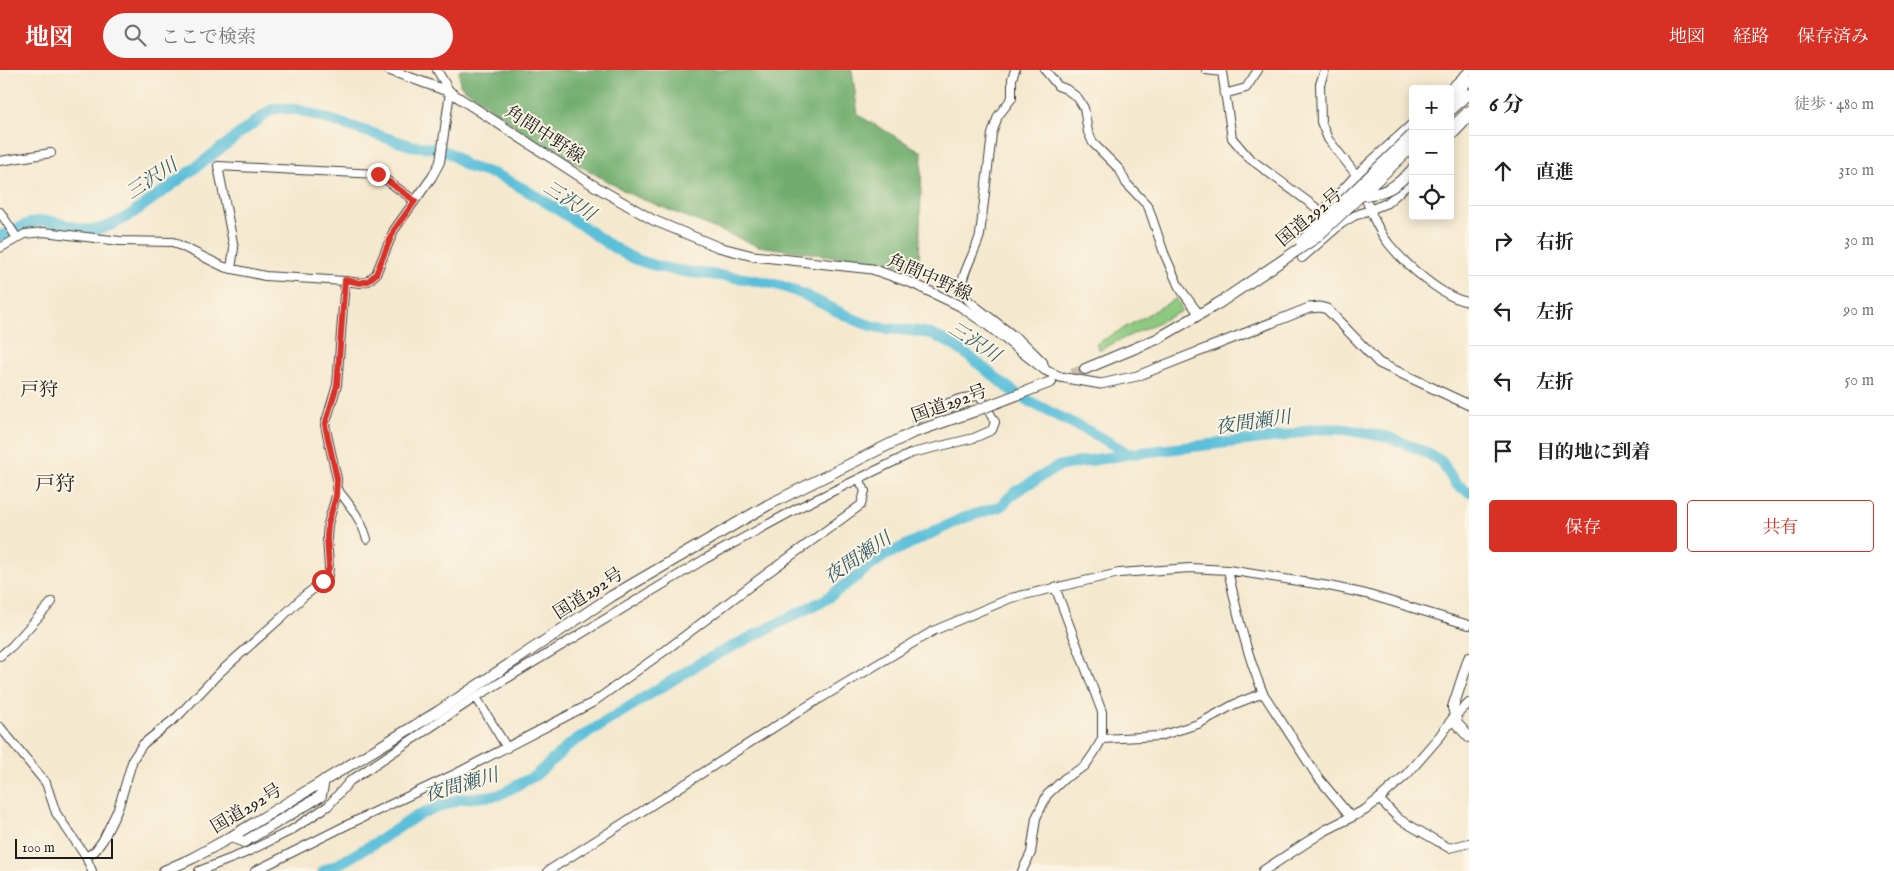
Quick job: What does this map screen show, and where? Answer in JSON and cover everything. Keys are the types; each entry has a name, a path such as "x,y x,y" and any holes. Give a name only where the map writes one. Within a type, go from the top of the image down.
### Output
{"highway":[{"path":"1454,92 1466,74"},
{"path":"1454,107 1469,94"},
{"path":"1454,125 1469,111"},
{"path":"1283,260 1409,138"},
{"name":"国道292号","path":"1085,369 1157,339 1219,303 1317,237 1409,150"},
{"path":"1359,196 1380,193 1392,188 1409,172"},
{"name":"国道292号","path":"164,871 193,858 231,837 439,711 612,596 768,505 912,433 1051,382"},
{"path":"1469,658 1453,707 1457,724 1469,736"}],"main road":[{"name":"角間中野線","path":"389,70 450,92 576,174 653,220 718,247 753,256 872,269 912,283 960,306 1045,370 1060,377 1101,384 1137,376 1309,308 1320,307 1327,309 1379,363 1469,405"},
{"path":"1263,871 1324,831 1365,810 1379,799 1407,774 1454,717"}],"street":[{"path":"0,248 16,237 44,232 120,241 173,242 231,269 265,276 345,280 360,283 368,281 376,274 394,230 432,178 440,162 450,92 437,70"},
{"path":"1014,70 1012,98 998,116 992,134 978,246 962,282 962,293 970,302 1027,346 1043,362 1045,370"},
{"path":"1045,70 1051,80 1058,86 1066,89 1078,98 1084,108 1088,132 1093,143 1120,170 1126,183 1148,206 1164,253 1179,287 1199,314"},
{"path":"1206,70 1222,72 1232,138 1250,158 1322,212 1357,174 1409,127"},
{"path":"1224,94 1246,88 1258,70"},
{"path":"1325,70 1320,84 1321,122 1328,138 1357,174 1370,210 1389,244 1406,262 1442,290 1462,301 1469,302"},
{"path":"1454,85 1466,74"},
{"path":"1454,134 1469,118"},
{"path":"0,161 51,153"},
{"path":"231,269 234,248 218,166 378,174 415,201"},
{"path":"1302,258 1341,224 1354,216 1387,203 1409,184"},
{"path":"0,212 16,237"},
{"path":"86,857 95,851 103,840 118,809 133,759 143,744 178,716 219,673 304,596 320,584 328,574 327,537 336,488 336,469 325,425 337,385 345,280"},
{"path":"200,871 245,853 305,821 335,801 350,781 476,697 705,559 798,508 859,479 912,454 974,438 992,430 995,422 980,396 970,396 936,407 916,419"},
{"path":"255,871 507,748 592,703 862,505 865,492 859,479"},
{"path":"336,488 357,516 367,539"},
{"path":"548,871 806,707 933,630 1011,598 1119,573 1190,568 1228,570 1329,586 1366,594 1469,625"},
{"path":"1228,570 1239,622 1254,673 1263,693 1317,776 1350,816"},
{"path":"1022,871 1031,853 1036,818 1047,796 1065,778 1084,766 1102,739 1102,712 1056,587"},
{"path":"0,656 12,646 52,602"},
{"path":"1102,739 1160,736 1198,724 1235,704 1263,693"},
{"path":"476,697 507,748"},
{"path":"1454,717 1469,703"},
{"path":"0,727 46,783 56,813 86,857 92,871"},
{"path":"1379,799 1399,820 1449,848 1469,842"}],"green space":[{"path":"459,70 852,70 858,115 922,152 919,268 758,246 632,195 534,140 460,85"},
{"path":"1177,298 1182,311 1099,350 1096,344"}],"waterway":[{"name":"三沢川","path":"0,236 37,221 51,221 89,230 106,227 125,218 185,176 271,110 280,108 299,110 412,146 447,152 473,169 494,174 519,186 614,248 633,258 669,269 781,286 804,294 869,325 919,331 935,336 958,348 1019,395 1115,445 1128,454"},
{"name":"夜間瀬川","path":"323,871 380,840 418,815 460,799 499,795 536,775 570,744 700,663 826,599 884,556 961,519 1001,506 1015,492 1059,466 1128,454 1284,436 1313,429 1342,429 1388,437 1423,451 1441,461 1456,484 1469,492"}],"tunnel":[{"path":"1058,379 1085,369"}],"district":[{"name":"戸狩","path":"39,389"},
{"name":"戸狩","path":"55,483"}],"route":[{"path":"323,581 328,574 329,568 328,524 336,496 337,479 325,425 337,385 345,280 360,283 368,281 376,274 394,230 415,201 378,174"}]}
